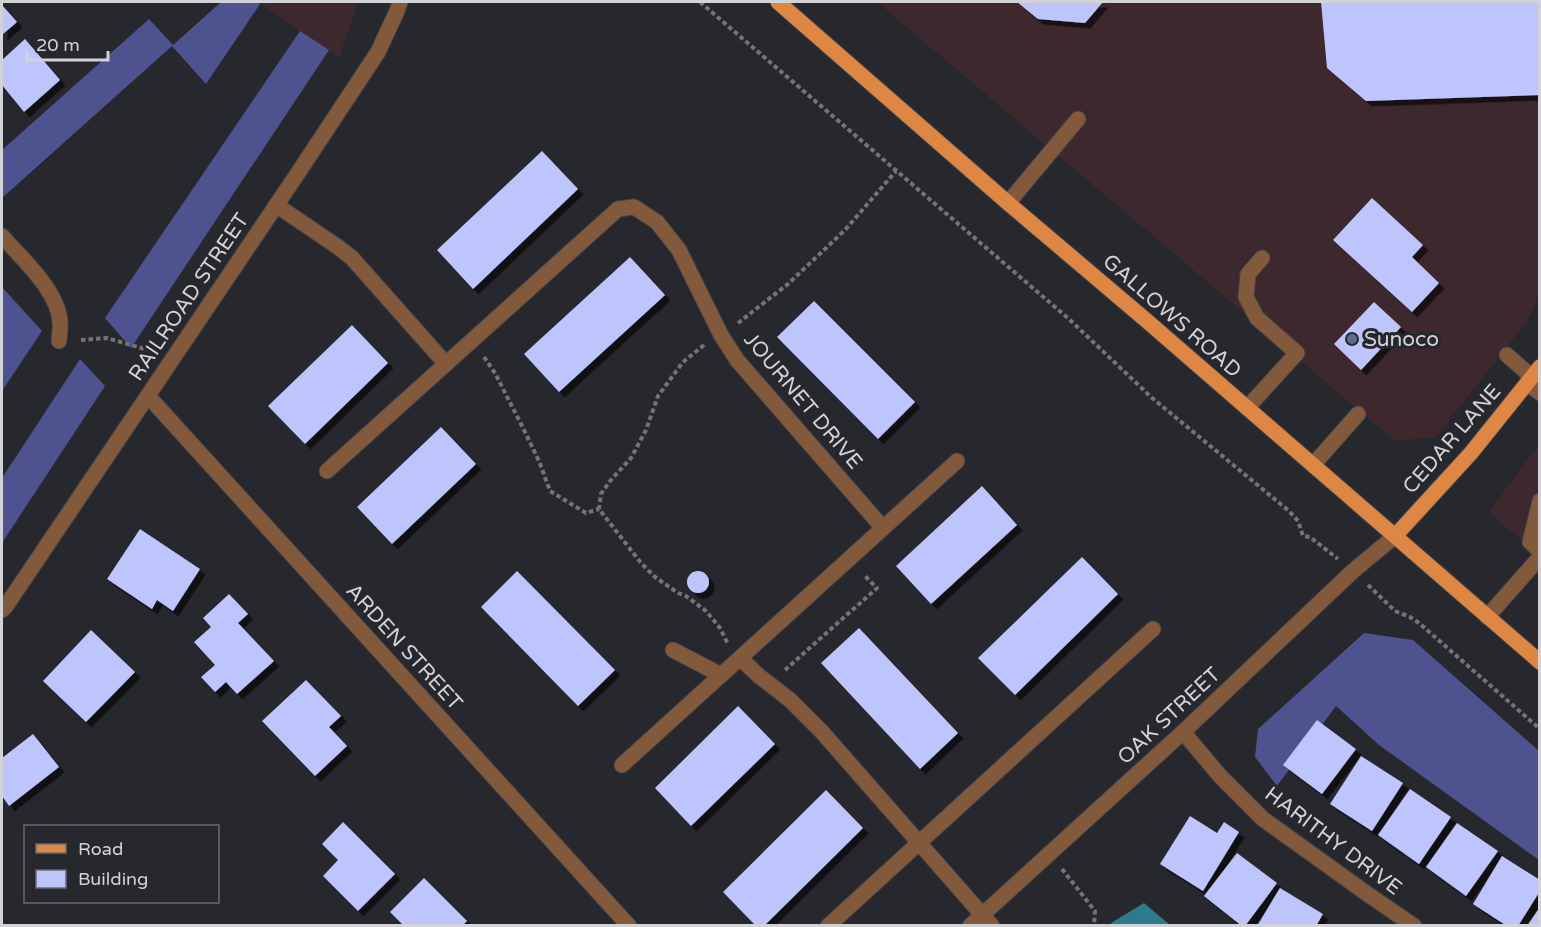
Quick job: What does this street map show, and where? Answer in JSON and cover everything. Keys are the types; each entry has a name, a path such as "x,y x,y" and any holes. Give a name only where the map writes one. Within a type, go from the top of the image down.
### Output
{"main road":[{"name":"GALLOWS ROAD","path":"778,2 1539,662"},
{"name":"CEDAR LANE","path":"1395,536 1535,380"}],"street":[{"name":"RAILROAD STREET","path":"2,610 170,365 378,51 400,2"},
{"path":"1008,202 1078,119"},
{"path":"276,205 352,258 446,364"},
{"name":"JOURNET DRIVE","path":"327,471 618,209 634,207 657,222 679,250 721,335 737,360 883,528"},
{"path":"2,236 46,286 52,297 61,323 59,341"},
{"path":"1247,408 1297,353 1257,318 1246,297 1248,274 1262,258"},
{"path":"1507,355 1535,380"},
{"name":"ARDEN STREET","path":"148,396 629,926"},
{"path":"1313,465 1358,414"},
{"path":"622,765 957,461"},
{"path":"1539,501 1530,542 1539,550"},
{"name":"OAK STREET","path":"970,926 987,920 1049,854 1183,732 1353,571 1395,536"},
{"path":"1487,617 1539,557"},
{"path":"828,926 1153,629"},
{"path":"674,650 721,675"},
{"path":"740,658 790,700 822,732 987,920"},
{"name":"HARITHY DRIVE","path":"1183,732 1220,776 1263,819 1414,926"}],"path":[{"path":"699,2 1069,319 1151,397 1289,511 1298,521 1303,536 1310,537 1353,571 1395,610 1419,623 1539,729"},
{"path":"740,658 726,642 720,628 706,611 655,577 641,563 599,509 601,494 631,458 646,430 658,396 683,362 705,344 735,326 788,284 845,230 896,171"},
{"path":"59,341 107,338 153,351 170,365"},
{"path":"472,341 495,373 539,461 550,491 586,513 599,509"},
{"path":"782,672 877,588 862,573"},
{"path":"1049,854 1095,911 1094,926"}],"shaded area":[{"path":"221,2 258,2 260,4 206,84 172,46 2,198 2,150 149,19 173,45"},
{"path":"258,2 358,2 339,57"},
{"path":"877,2 1539,2 1539,295 1528,320 1436,437 1395,441"},
{"path":"300,31 329,50 131,348 105,318"},
{"path":"2,287 42,331 2,391"},
{"path":"80,359 105,386 2,543 2,478"},
{"path":"1539,444 1539,556 1489,512"},
{"path":"1364,633 1413,640 1539,751 1539,860 1379,745 1336,706 1277,786 1255,757 1258,729"},
{"path":"1144,903 1170,925 1113,926 1111,923"}],"building":[{"path":"1017,2 1103,2 1085,23 1038,19"},
{"path":"1321,2 1540,2 1540,95 1366,101 1327,68"},
{"path":"2,5 17,22 2,35"},
{"path":"25,39 60,80 24,112 2,85 2,60"},
{"path":"542,151 578,189 473,289 437,250"},
{"path":"1372,198 1423,245 1412,257 1439,283 1412,312 1333,240"},
{"path":"630,257 665,295 559,392 524,354"},
{"path":"814,301 915,402 878,439 777,337"},
{"path":"1374,302 1401,327 1361,370 1334,344"},
{"path":"352,325 388,363 305,444 268,406"},
{"path":"441,427 476,464 392,544 357,507"},
{"path":"982,486 1017,525 931,604 896,566"},
{"path":"140,529 200,569 173,611 157,600 152,609 107,579"},
{"path":"1082,557 1118,594 1015,695 978,658"},
{"path":"517,571 615,670 578,706 481,607"},
{"path":"698,571 706,574 709,582 706,590 698,593 690,590 687,582 690,574"},
{"path":"229,594 248,614 238,623 274,661 237,694 226,682 215,692 201,677 215,665 194,642 211,627 203,618"},
{"path":"859,628 958,733 920,769 821,663"},
{"path":"91,630 135,672 86,722 43,681"},
{"path":"306,680 341,716 329,727 347,746 315,776 262,721"},
{"path":"738,706 775,744 691,826 655,788"},
{"path":"1317,720 1356,749 1322,794 1283,765"},
{"path":"33,734 59,767 9,806 2,796 2,758"},
{"path":"1361,756 1403,783 1372,831 1330,804"},
{"path":"1410,789 1451,817 1419,864 1378,835"},
{"path":"826,790 863,828 764,926 756,926 723,892"},
{"path":"1190,816 1217,833 1224,822 1239,832 1203,891 1160,864"},
{"path":"343,822 395,874 358,911 323,876 338,860 322,844"},
{"path":"1457,823 1498,851 1466,896 1426,867"},
{"path":"1237,853 1277,883 1245,926 1204,896"},
{"path":"1502,856 1540,880 1540,891 1518,926 1507,926 1473,904"},
{"path":"424,878 467,921 462,926 404,926 390,912"},
{"path":"1280,888 1323,914 1316,926 1257,926"},
{"path":"1540,907 1540,926 1527,926"}],"place":[{"name":"Sunoco","path":"1352,339"}]}
